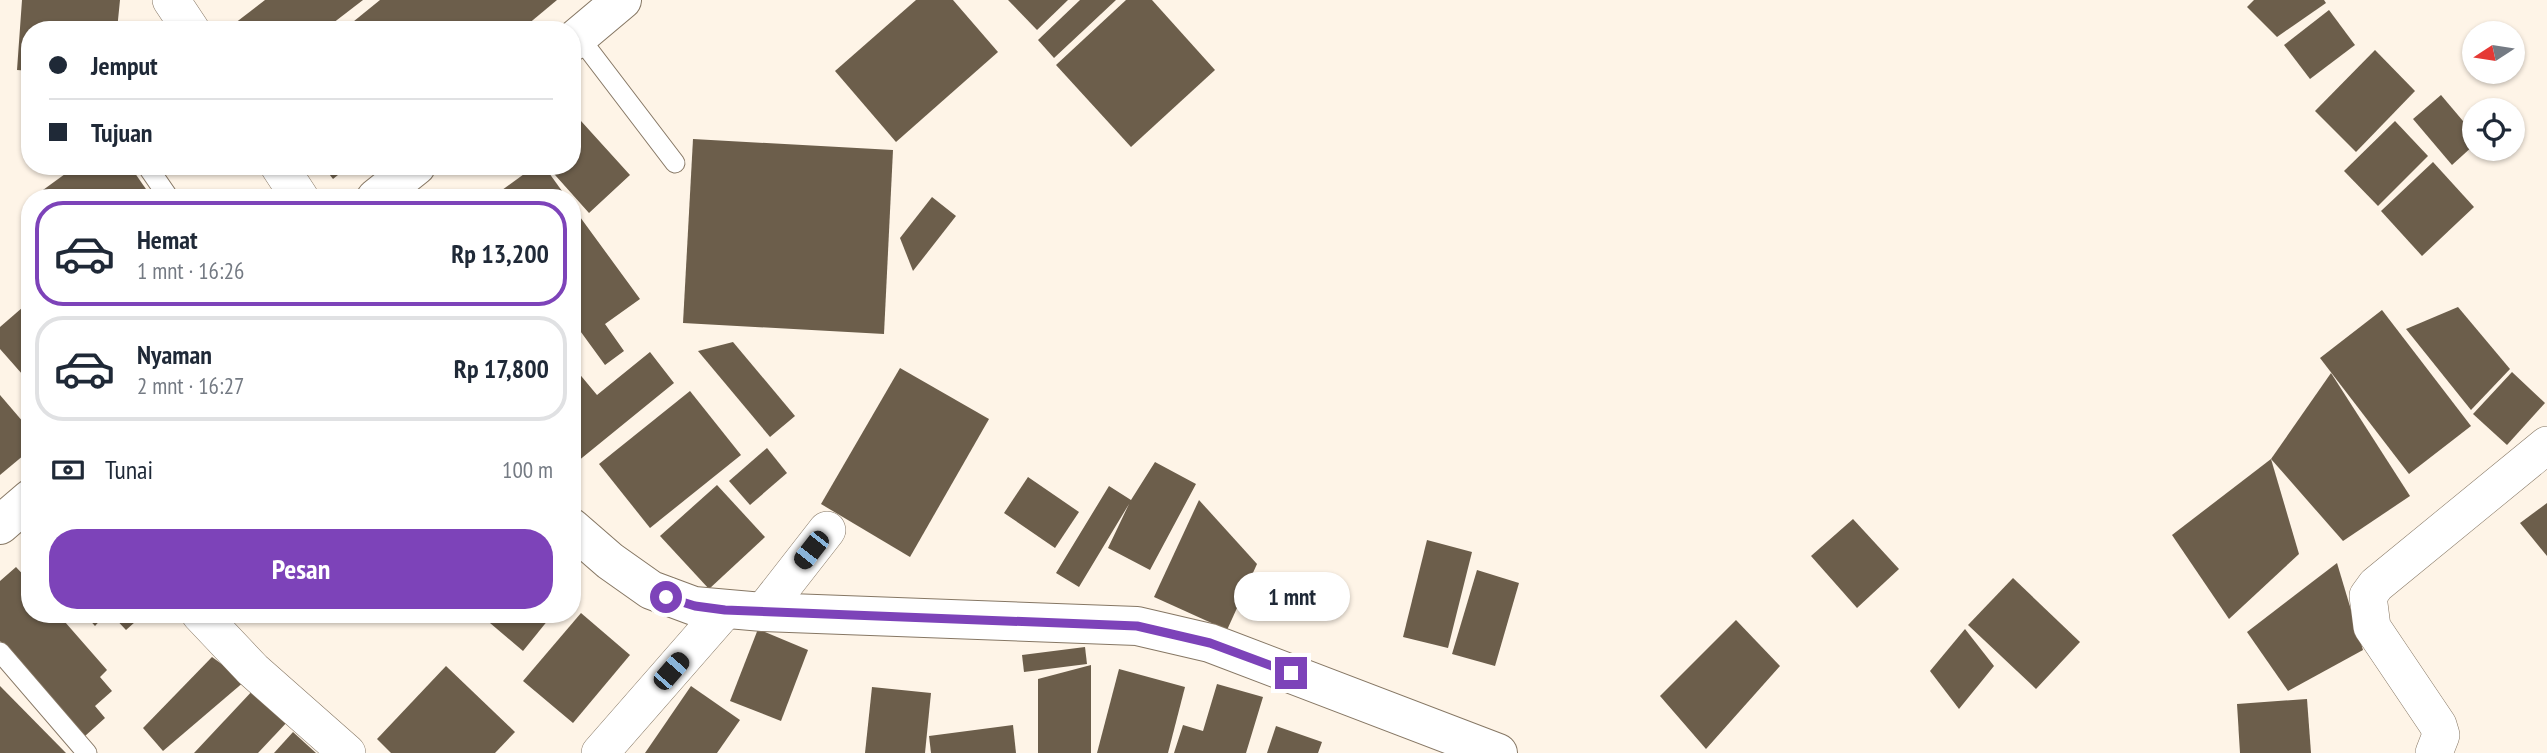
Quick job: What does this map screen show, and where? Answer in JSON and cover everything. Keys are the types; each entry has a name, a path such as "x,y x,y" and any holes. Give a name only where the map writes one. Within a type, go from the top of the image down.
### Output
{"main road":[{"path":"581,35 622,0"},
{"path":"387,189 405,175"},
{"path":"0,525 21,507"},
{"path":"581,536 610,561 651,590 687,604 763,612 1137,626 1210,643 1498,753"}],"street":[{"path":"171,0 185,21"},
{"path":"2434,753 2441,736 2438,724 2372,627 2368,596 2376,584 2547,444"},
{"path":"763,612 827,530"},
{"path":"600,753 725,610"},
{"path":"209,623 253,670 347,753"}],"lane":[{"path":"581,45 676,163"},
{"path":"0,652 87,753"}],"building":[{"path":"22,0 120,0 118,21 21,21 21,70 17,70"},
{"path":"265,0 363,0 336,21 238,21"},
{"path":"380,0 557,0 532,21 354,21"},
{"path":"916,0 953,0 998,52 896,142 835,71"},
{"path":"1008,0 1068,0 1037,30"},
{"path":"1080,0 1116,0 1054,58 1038,40"},
{"path":"1126,0 1152,0 1215,70 1131,147 1056,65"},
{"path":"2254,0 2324,0 2326,3 2277,37 2247,7"},
{"path":"2329,10 2355,45 2310,79 2284,45"},
{"path":"2375,50 2415,91 2356,152 2315,111"},
{"path":"2441,95 2462,120 2462,156 2452,165 2413,119"},
{"path":"581,121 630,175 589,213 581,204 581,189 568,189 555,175 581,175"},
{"path":"2395,121 2428,156 2378,206 2344,171"},
{"path":"693,139 893,150 884,334 683,323"},
{"path":"2433,162 2474,207 2422,256 2381,211"},
{"path":"64,175 136,175 146,189 44,189"},
{"path":"523,175 550,175 561,189 503,189"},
{"path":"932,197 956,216 913,271 900,238"},
{"path":"581,218 640,299 605,324 624,351 605,365 581,332"},
{"path":"2458,307 2510,369 2471,410 2406,329"},
{"path":"21,309 21,373 0,349 0,327"},
{"path":"2382,310 2471,426 2409,474 2320,358"},
{"path":"733,342 795,416 770,437 698,351"},
{"path":"650,352 674,383 581,459 581,376 597,395"},
{"path":"900,368 989,419 910,557 821,504"},
{"path":"2512,372 2545,403 2507,445 2473,414"},
{"path":"2331,373 2410,496 2343,541 2271,459"},
{"path":"690,391 741,455 650,528 599,464"},
{"path":"0,395 21,420 21,458 0,475"},
{"path":"767,448 787,473 750,505 729,481"},
{"path":"2271,459 2299,554 2229,619 2172,535"},
{"path":"1155,462 1196,484 1150,570 1108,548 1129,504 1079,587 1056,573 1109,486 1131,500"},
{"path":"1028,477 1079,512 1055,548 1004,513"},
{"path":"717,485 765,537 709,589 660,536"},
{"path":"1199,500 1257,564 1227,630 1154,597"},
{"path":"2547,503 2547,556 2520,523"},
{"path":"1853,519 1899,569 1857,608 1811,556"},
{"path":"1427,540 1472,552 1448,648 1403,637"},
{"path":"2337,563 2363,650 2288,691 2247,632"},
{"path":"16,567 21,572 21,623 66,623 107,670 100,677 112,691 95,706 105,718 85,736 0,641 0,581"},
{"path":"1477,570 1519,583 1495,666 1452,654"},
{"path":"2013,578 2080,642 2036,689 1968,625"},
{"path":"581,613 630,655 573,723 523,681 572,623 581,623"},
{"path":"1736,620 1780,666 1706,749 1660,696"},
{"path":"119,623 134,623 126,630"},
{"path":"490,623 546,623 523,651"},
{"path":"758,629 808,650 781,721 730,701"},
{"path":"1965,629 1994,666 1959,709 1930,671"},
{"path":"1085,647 1087,664 1024,672 1022,655"},
{"path":"212,657 245,681 163,751 143,728"},
{"path":"1091,665 1091,753 1038,753 1038,679"},
{"path":"446,666 515,732 495,753 391,753 377,739"},
{"path":"1119,669 1185,687 1168,753 1097,753"},
{"path":"1217,684 1263,697 1246,753 1174,753 1183,725 1203,731"},
{"path":"0,686 66,753 0,753"},
{"path":"691,686 740,720 717,753 645,753"},
{"path":"872,687 931,693 925,753 865,753"},
{"path":"255,688 289,720 258,753 194,753"},
{"path":"2307,699 2311,753 2240,753 2237,704"},
{"path":"1013,725 1016,753 931,753 929,736"},
{"path":"1276,726 1322,742 1318,753 1267,753"},
{"path":"293,732 316,753 274,753"}],"route":[{"path":"666,597 695,606 725,610 1101,622 1137,626 1210,643 1291,673"}]}
